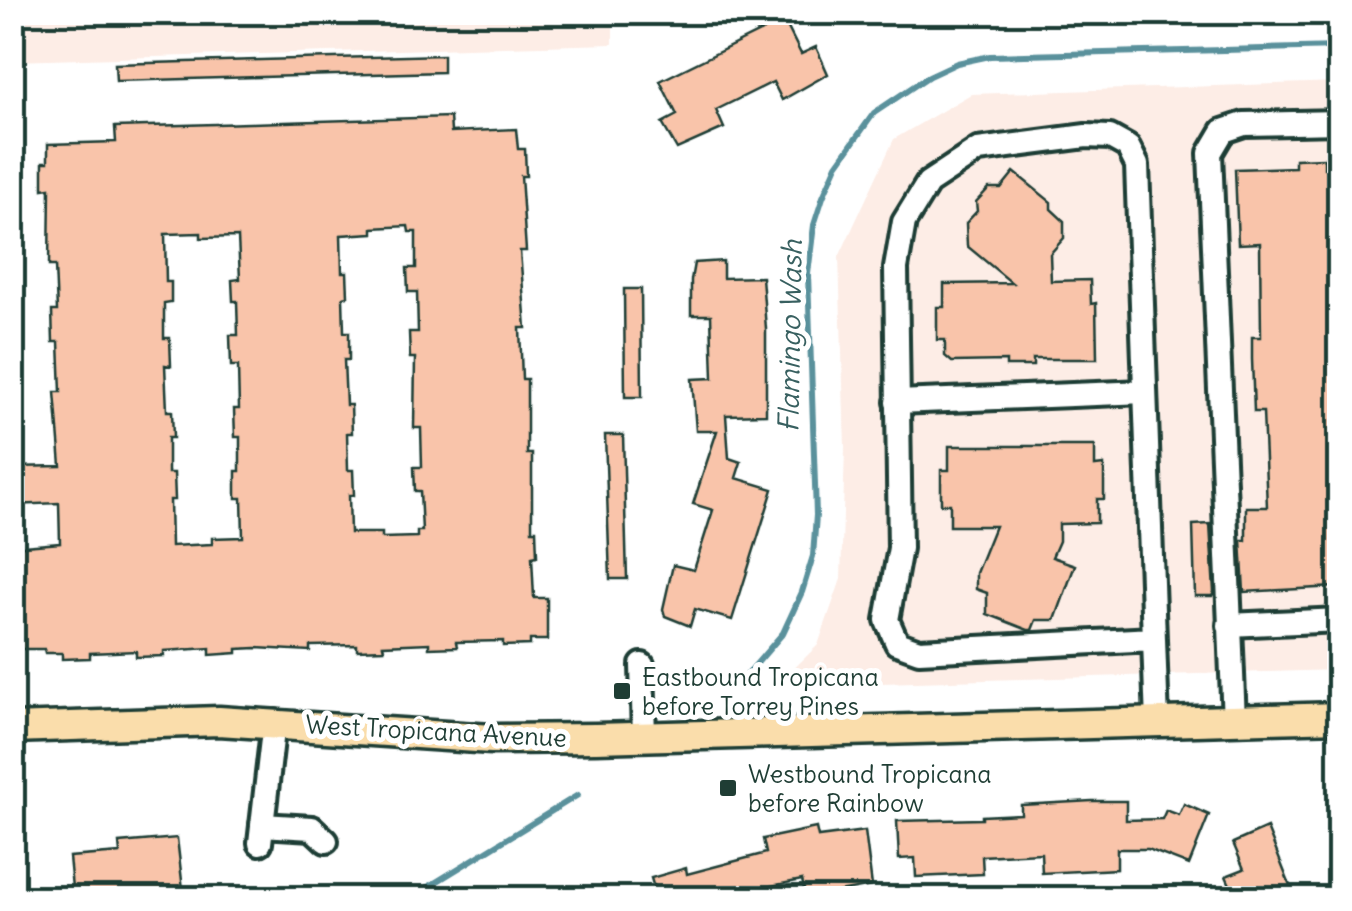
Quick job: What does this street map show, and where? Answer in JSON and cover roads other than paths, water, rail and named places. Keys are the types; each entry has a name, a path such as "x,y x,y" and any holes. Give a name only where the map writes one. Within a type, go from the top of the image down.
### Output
{"main road":[{"name":"West Tropicana Avenue","path":"12,728 274,722 492,739 1340,718"}],"lane":[{"path":"1234,721 1210,152 1223,131 1244,124 1340,122"},
{"path":"1154,640 919,651 897,642 888,620 900,548 896,268 904,222 928,183 978,150 1086,136 1110,138 1128,147 1137,165 1158,723"},
{"path":"897,402 1146,392"},
{"path":"1230,625 1340,620"},
{"path":"642,665 644,737"},
{"path":"274,722 261,834 312,828 326,840"}],"waterway":[{"name":"Flamingo Wash","path":"746,676 783,633 813,556 816,515 808,274 814,225 837,165 874,113 929,76 957,63 990,56 1340,47"},
{"name":"Flamingo Wash","path":"410,898 578,795"}],"place":[{"name":"Eastbound Tropicana before Torrey Pines","path":"622,691"},
{"name":"Westbound Tropicana before Rainbow","path":"728,788"}]}
